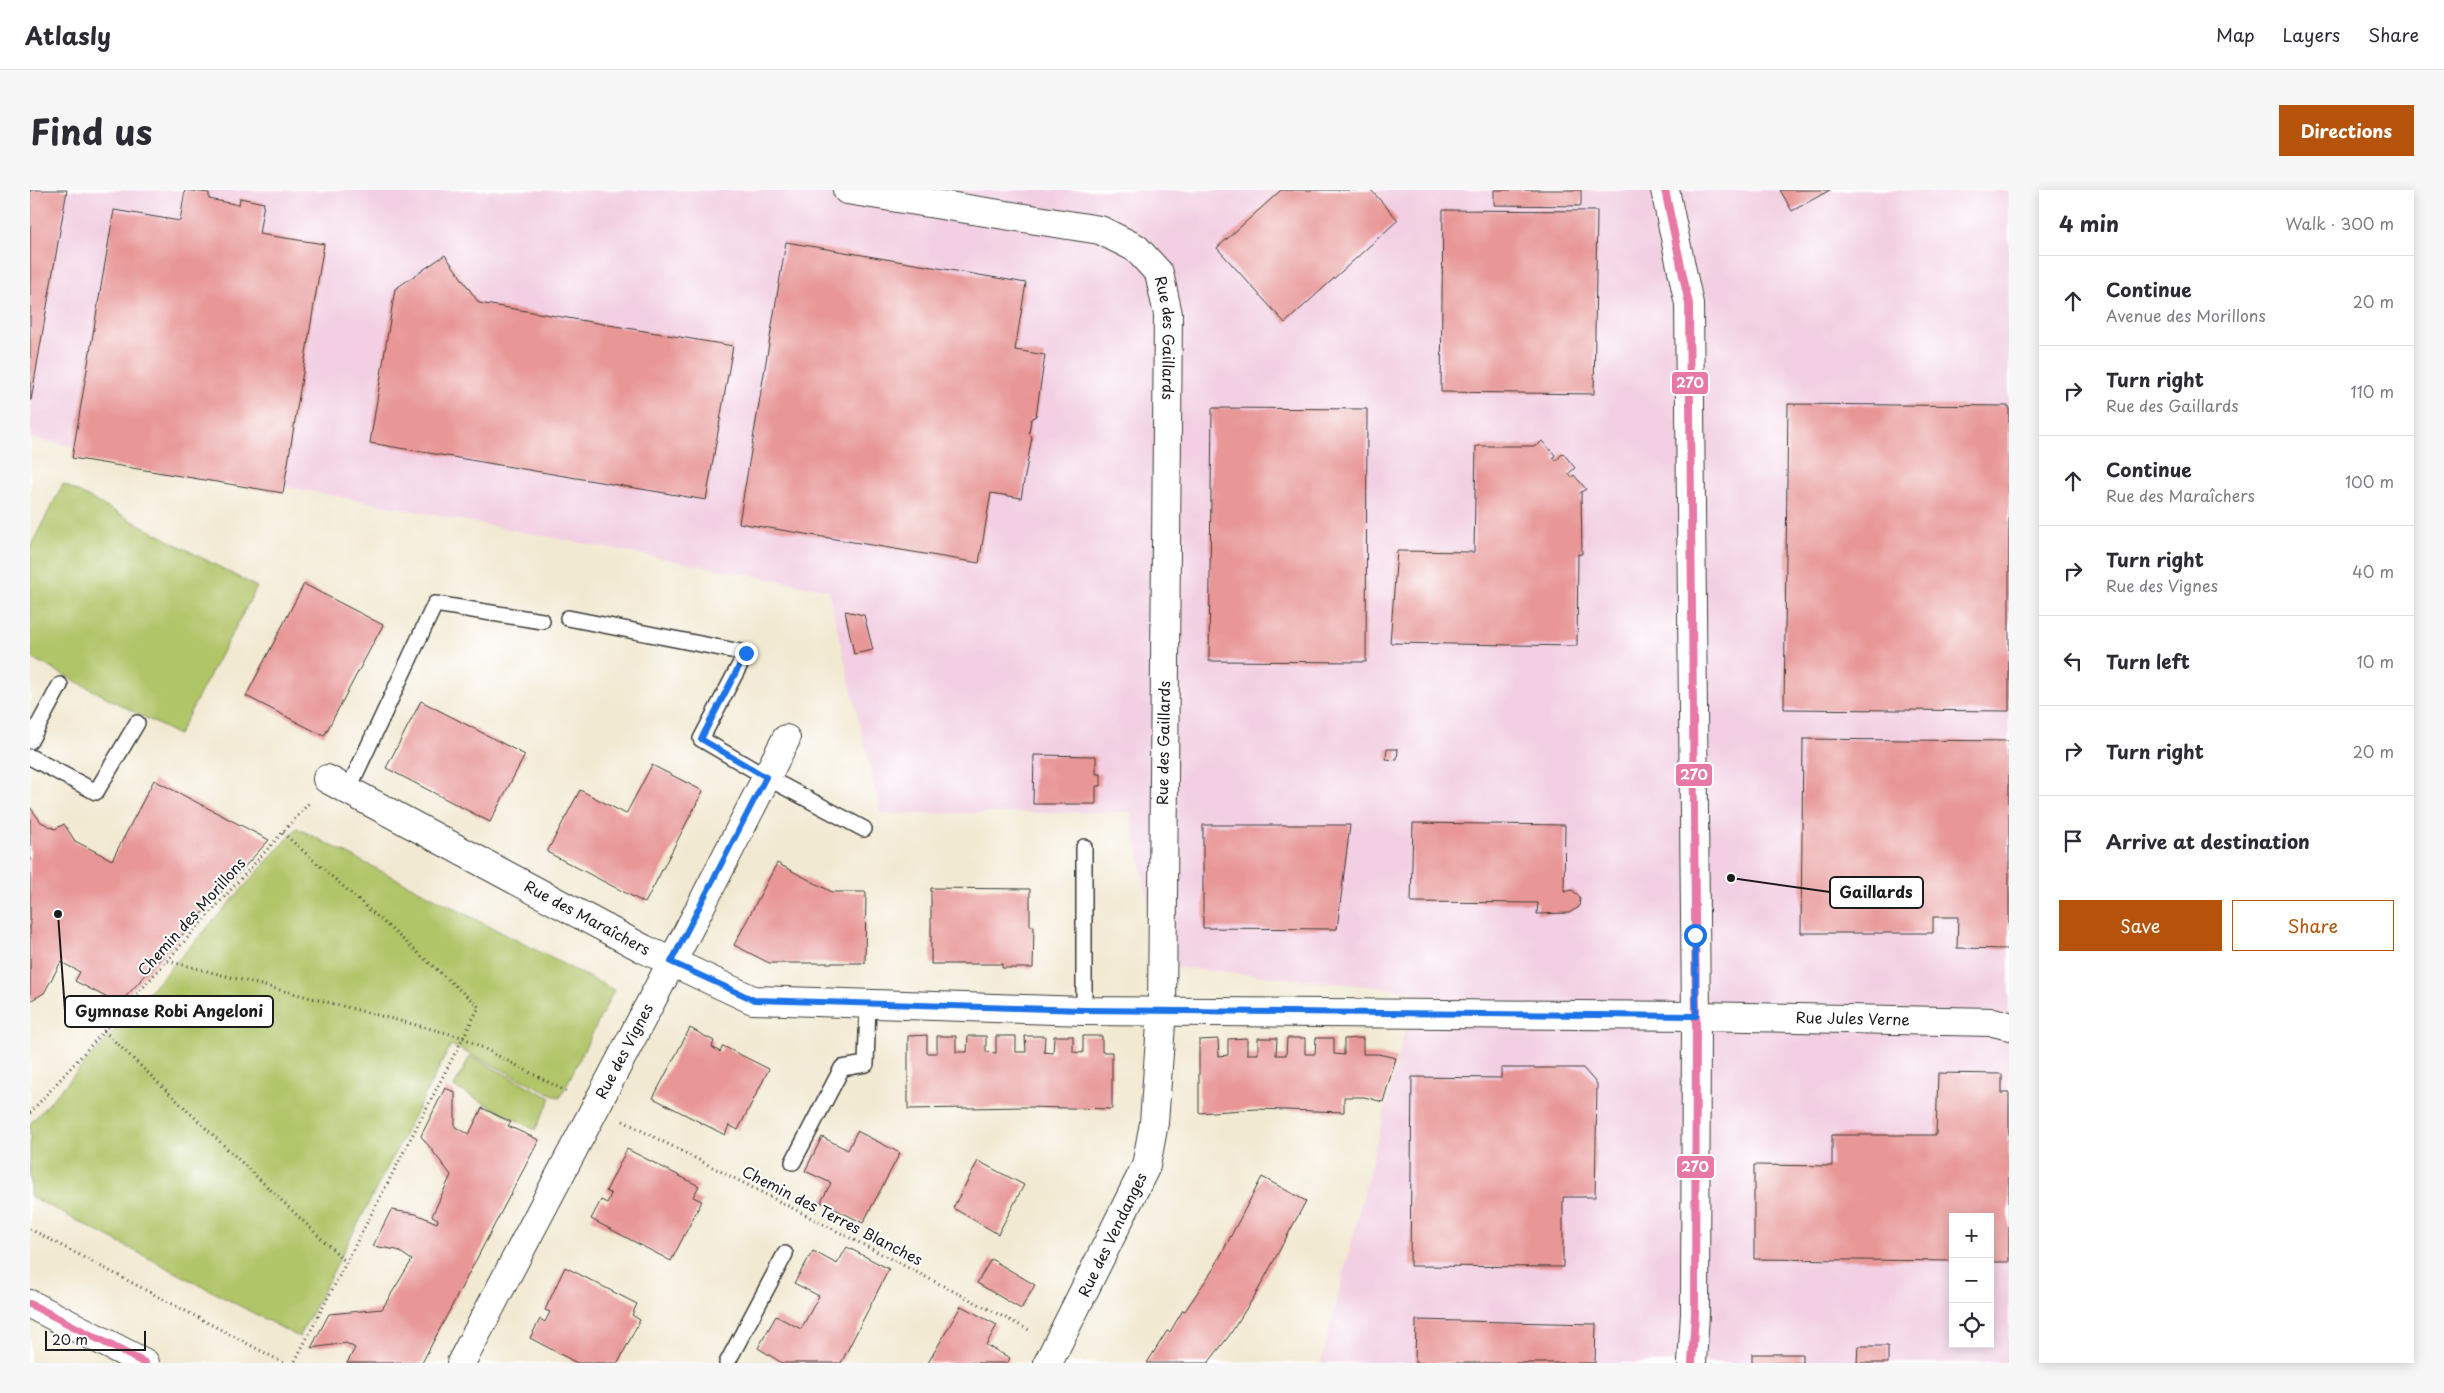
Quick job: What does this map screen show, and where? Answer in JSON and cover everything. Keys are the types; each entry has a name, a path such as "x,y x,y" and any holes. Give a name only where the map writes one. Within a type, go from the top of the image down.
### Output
{"street":[{"name":"Rue des Gaillards","path":"847,190 1100,230 1136,248 1159,273 1168,314 1162,1010"},
{"path":"1665,190 1689,304 1696,1016 1696,1304 1692,1363"},
{"name":"Rue des Vignes","path":"461,1363 786,739"},
{"name":"Rue des Maraîchers","path":"338,784 671,962 754,1000 1084,1010 1162,1010"},
{"path":"1162,1010 1696,1016"},
{"name":"Rue des Vendanges","path":"1053,1354 1146,1166 1154,1122 1162,1010"},
{"name":"Rue Jules Verne","path":"1696,1016 1993,1022 2009,1026"},
{"path":"30,1304 145,1363"}],"lane":[{"path":"338,784 435,604 542,621"},
{"path":"568,618 746,653 701,739 766,777 864,829"},
{"path":"30,741 60,685"},
{"path":"30,757 96,792 137,723"},
{"path":"1084,847 1084,1010"},
{"path":"793,1162 842,1068 866,1064 868,1004"},
{"path":"727,1363 785,1254"}],"path":[{"name":"Chemin des Morillons","path":"30,1112 283,834 338,784"},
{"path":"283,834 479,1007 294,1363"},
{"name":"Chemin des Terres Blanches","path":"168,961 462,1037 596,1107 1053,1354"},
{"path":"104,1031 346,1262"},
{"path":"30,1229 284,1363"}],"shaded area":[{"path":"30,190 2009,190 2009,1363 1321,1363 1415,991 1161,966 1131,812 881,814 828,590 30,438"}],"green space":[{"path":"63,484 257,587 178,735 30,657 30,547"},
{"path":"297,828 614,990 560,1098 451,1045 299,1337 30,1196 30,1124"},
{"path":"470,1056 551,1098 535,1130 454,1087"}],"building":[{"path":"30,190 67,190 31,400 30,400"},
{"path":"185,190 209,193 209,199 239,205 240,198 264,203 259,234 324,244 283,493 72,458 114,210 180,221"},
{"path":"1281,190 1371,190 1398,220 1285,323 1217,248"},
{"path":"1494,190 1581,190 1581,206 1494,205"},
{"path":"1780,190 1830,190 1792,211"},
{"path":"1443,210 1597,211 1594,394 1441,392"},
{"path":"786,242 1026,283 1015,350 1045,355 1036,416 1031,419 1029,434 1032,437 1021,498 991,493 979,563 739,523"},
{"path":"445,255 479,303 733,346 706,500 370,443 395,289"},
{"path":"1788,404 2009,406 2009,711 1784,709"},
{"path":"1212,408 1367,409 1366,662 1209,661"},
{"path":"1542,441 1555,455 1553,458 1556,461 1563,453 1575,468 1568,474 1572,477 1574,475 1586,489 1581,492 1582,554 1578,554 1577,646 1390,643 1397,551 1474,552 1476,446 1537,446"},
{"path":"304,584 383,625 324,736 246,696"},
{"path":"845,611 864,615 873,650 854,654"},
{"path":"421,701 525,755 490,822 386,768"},
{"path":"1803,739 2009,741 2009,949 1957,948 1958,917 1933,917 1933,933 1801,933"},
{"path":"1387,749 1398,749 1397,760 1386,759"},
{"path":"1034,755 1096,756 1096,774 1101,774 1101,786 1096,786 1096,804 1033,804"},
{"path":"652,765 703,791 645,903 547,852 580,790 626,814"},
{"path":"154,780 269,840 119,1004 75,981 80,972 61,962 44,993 30,1001 30,807 41,822 55,829 64,824 75,841 112,860"},
{"path":"1413,823 1565,825 1564,892 1572,890 1578,895 1580,898 1579,907 1569,913 1537,914 1538,903 1411,902"},
{"path":"1203,825 1350,825 1337,929 1203,928"},
{"path":"777,863 832,892 866,892 865,963 769,963 734,945"},
{"path":"931,888 1030,889 1030,926 1034,926 1033,968 1002,968 1002,964 931,964"},
{"path":"690,1028 714,1041 712,1047 720,1052 723,1046 769,1069 738,1130 729,1125 725,1135 653,1098"},
{"path":"927,1035 927,1053 937,1053 937,1036 956,1036 956,1052 967,1052 968,1036 986,1036 986,1052 996,1053 996,1036 1016,1036 1016,1052 1026,1052 1025,1036 1045,1036 1044,1052 1053,1053 1054,1036 1073,1036 1073,1052 1083,1053 1083,1036 1102,1036 1102,1052 1112,1052 1112,1109 1026,1107 908,1109 908,1036"},
{"path":"1247,1038 1247,1054 1258,1054 1258,1038 1277,1038 1276,1055 1286,1055 1287,1038 1305,1038 1305,1054 1315,1054 1316,1038 1334,1038 1334,1054 1344,1055 1344,1039 1363,1038 1363,1054 1378,1054 1396,1058 1383,1102 1364,1097 1344,1097 1344,1112 1257,1109 1199,1113 1199,1040 1218,1039 1219,1056 1228,1055 1228,1039"},
{"path":"1501,1068 1583,1068 1597,1084 1595,1197 1563,1197 1563,1267 1410,1266 1412,1077 1501,1078"},
{"path":"1938,1073 2002,1074 2002,1093 2009,1093 2009,1262 1994,1262 1994,1213 1949,1213 1949,1261 1754,1259 1754,1165 1832,1166 1832,1135 1936,1135"},
{"path":"445,1088 455,1092 455,1127 469,1134 482,1108 511,1122 508,1126 539,1140 422,1363 347,1363 355,1348 346,1343 311,1348 329,1314 382,1309 412,1260 397,1250 373,1246 391,1210 416,1214 437,1223 438,1219 432,1216 451,1175 421,1136"},
{"path":"857,1131 900,1153 863,1223 821,1202 831,1183 805,1171 822,1137 848,1150"},
{"path":"627,1149 699,1186 693,1197 702,1201 671,1261 591,1219 601,1200 607,1203 611,1194 606,1191"},
{"path":"978,1161 1024,1185 998,1234 953,1208"},
{"path":"1262,1177 1306,1201 1257,1292 1229,1336 1208,1363 1147,1363 1167,1331 1170,1332 1183,1310 1185,1311 1214,1268"},
{"path":"847,1247 889,1269 841,1363 782,1363 758,1348 776,1316 801,1329 819,1296 794,1283 813,1251 837,1264"},
{"path":"991,1259 1035,1285 1021,1309 977,1283"},
{"path":"565,1267 637,1304 632,1315 640,1320 618,1363 577,1363 530,1338 540,1319 545,1322 550,1312 545,1310"},
{"path":"961,1306 997,1325 986,1345 1010,1358 1007,1363 928,1363"},
{"path":"1416,1320 1596,1324 1595,1363 1415,1363"},
{"path":"1858,1346 1888,1346 1888,1363 1857,1363"},
{"path":"1752,1354 1802,1354 1802,1363 1752,1363"}],"transit line":[{"name":"270","path":"1665,190 1689,304 1696,1016 1695,1314 1692,1363"},
{"name":"270","path":"30,1304 145,1363"}],"place":[{"name":"Gaillards","path":"1731,878"},
{"name":"Gymnase Robi Angeloni","path":"58,914"}],"route":[{"path":"746,653 701,739 766,777 671,962 754,1000 1084,1010 1696,1016 1695,935"}]}
